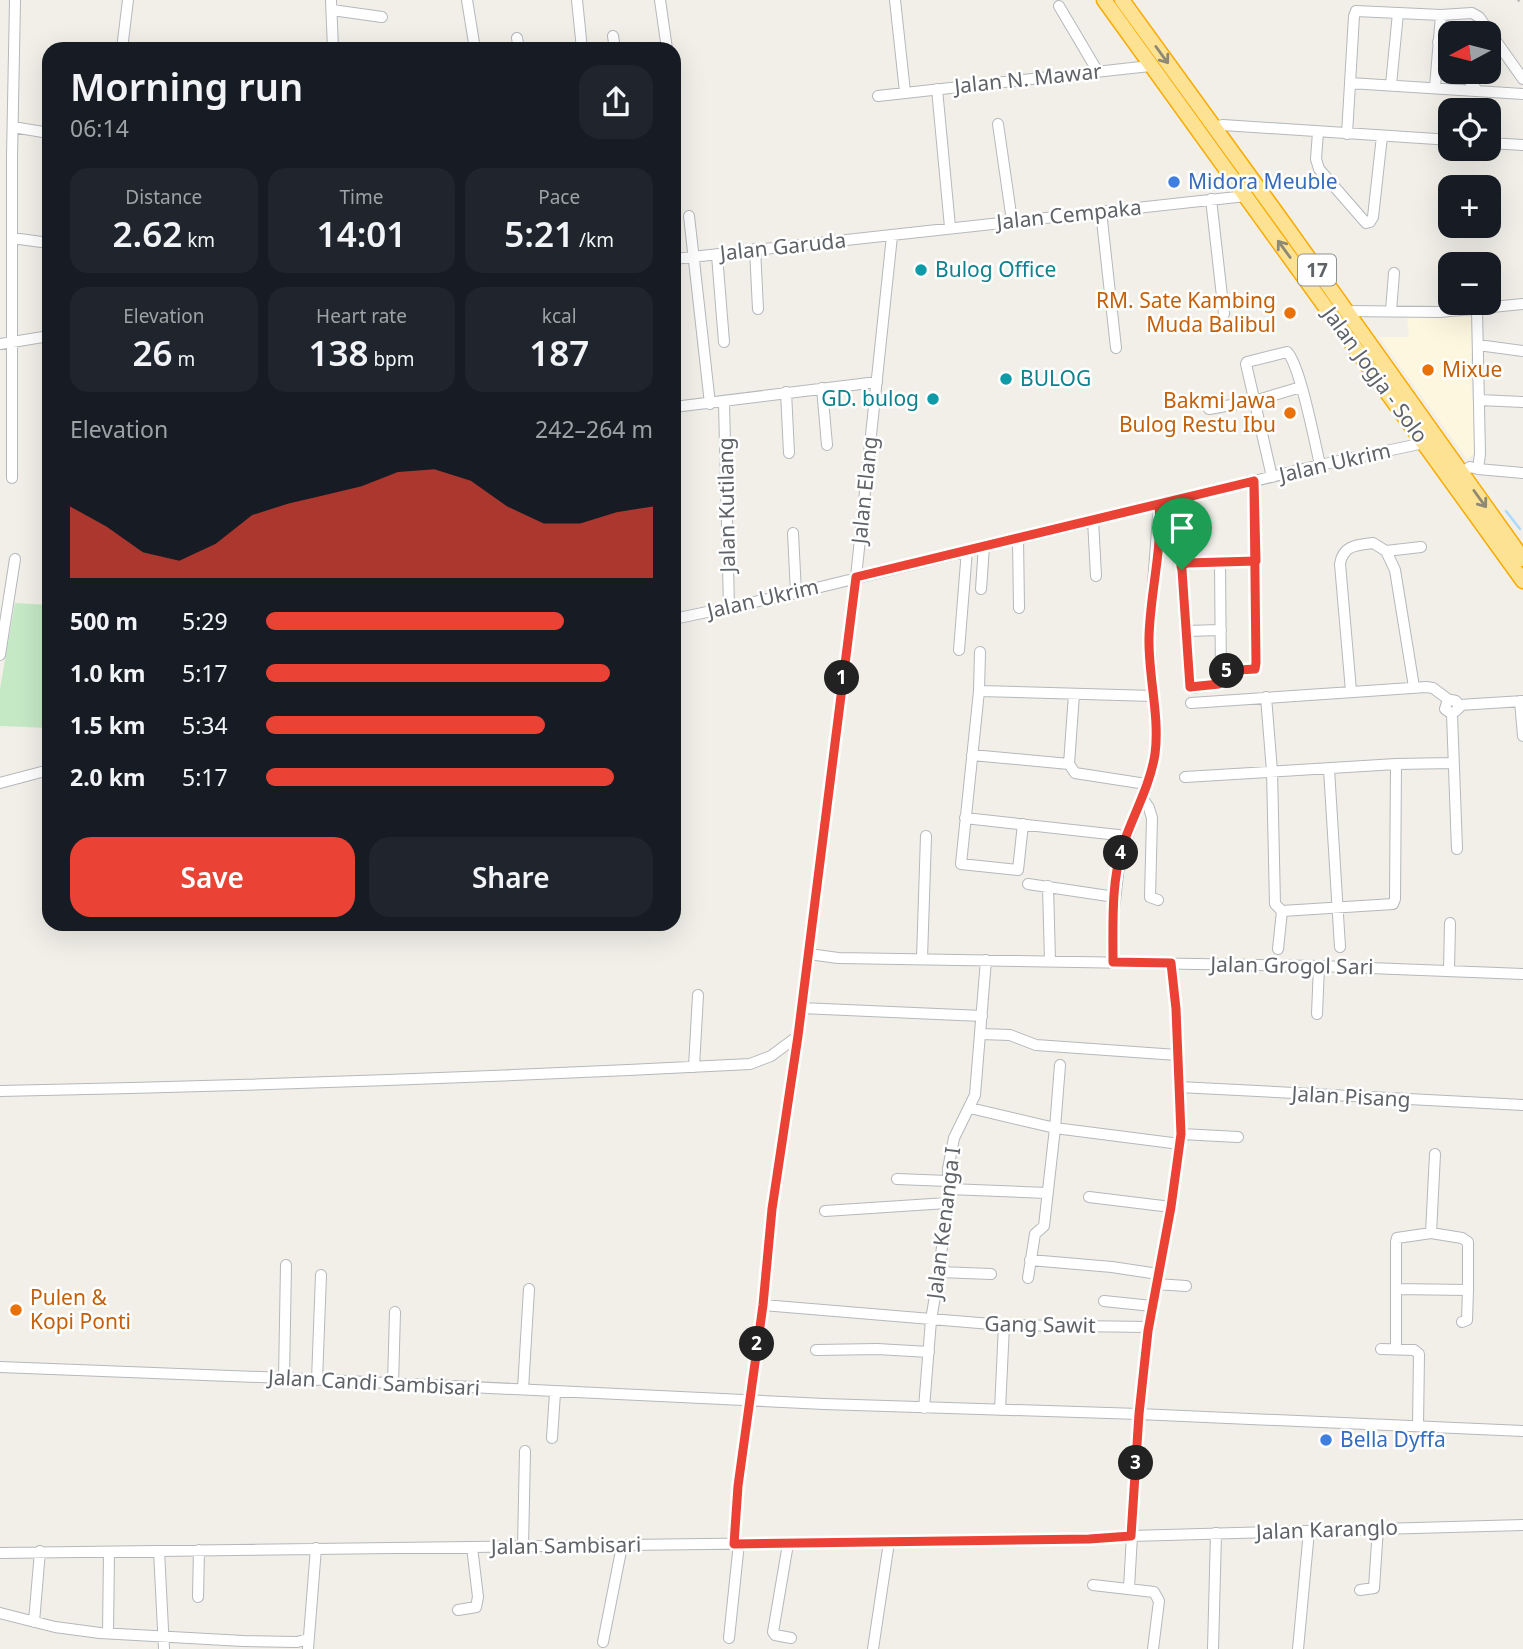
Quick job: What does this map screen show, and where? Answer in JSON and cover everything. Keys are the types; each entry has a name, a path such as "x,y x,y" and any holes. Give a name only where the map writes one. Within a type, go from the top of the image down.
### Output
{"highway":[{"name":"Jalan Jogja - Solo","path":"1104,0 1424,443 1505,544 1523,559"},
{"name":"Jalan Jogja - Solo","path":"1124,1 1461,473 1505,544 1523,581"}],"street":[{"path":"12,478 15,0"},
{"path":"123,42 128,0"},
{"path":"467,0 474,42"},
{"path":"577,0 581,42"},
{"path":"660,0 666,42"},
{"path":"895,0 905,92"},
{"path":"333,42 331,5 382,17"},
{"path":"1059,6 1098,72"},
{"path":"1347,134 1354,13 1359,10 1441,15 1472,13 1479,17 1523,79"},
{"path":"1391,85 1398,13"},
{"path":"1440,21 1441,15"},
{"path":"613,36 614,42"},
{"path":"1435,87 1438,42"},
{"name":"Jalan N. Mawar","path":"878,96 1150,66"},
{"path":"1350,83 1523,94"},
{"path":"1472,84 1477,90"},
{"path":"936,89 950,227"},
{"path":"998,124 1012,221"},
{"path":"1214,127 1223,125 1438,139"},
{"path":"13,127 42,132"},
{"path":"1318,132 1316,159 1319,169 1366,223 1373,217 1382,136"},
{"path":"1501,144 1523,145"},
{"name":"Jalan Cempaka","path":"892,236 950,227 1246,196"},
{"path":"1211,200 1224,314"},
{"path":"1101,211 1116,348"},
{"path":"689,216 710,404"},
{"name":"Jalan Garuda","path":"681,258 892,236"},
{"name":"Jalan Elang","path":"729,1638 737,1544 738,1486 856,577 892,236"},
{"path":"12,238 42,242"},
{"path":"755,249 758,309"},
{"path":"717,255 724,342"},
{"path":"1391,311 1394,273"},
{"path":"1501,307 1523,304"},
{"path":"1345,311 1438,310"},
{"path":"1477,315 1481,442 1478,468"},
{"path":"0,344 42,337"},
{"path":"1478,345 1523,351"},
{"path":"1272,477 1247,364 1254,360 1290,353 1320,465"},
{"path":"681,406 877,382"},
{"path":"1209,409 1254,401 1301,387"},
{"path":"822,388 827,445"},
{"path":"786,392 789,453"},
{"path":"1479,400 1523,402"},
{"name":"Jalan Kutilang","path":"724,402 729,607"},
{"name":"Jalan Ukrim","path":"681,617 796,593 1320,465 1424,443"},
{"path":"1461,473 1470,467 1523,473"},
{"path":"1222,671 1254,670 1256,667 1254,481"},
{"path":"1113,962 1115,897 1120,857 1155,753 1149,637 1159,504"},
{"path":"1093,520 1096,576"},
{"path":"793,533 796,593"},
{"path":"1018,538 1019,608"},
{"path":"1351,691 1341,558 1349,547 1373,543 1386,551 1395,570 1415,687"},
{"path":"981,589 984,546"},
{"path":"1386,551 1421,547"},
{"path":"959,650 967,550"},
{"path":"0,655 15,559"},
{"path":"1220,563 1222,671 1219,684 1190,687 1181,566 1187,563 1256,561"},
{"path":"1186,631 1222,630"},
{"path":"980,652 979,691 961,864 1018,870 1023,824"},
{"path":"1191,703 1415,687 1433,688 1453,706 1521,701 1523,736"},
{"path":"979,691 1153,696"},
{"path":"1074,694 1069,764 1075,773 1146,784"},
{"path":"1266,697 1272,771 1275,904 1282,911 1393,904 1396,764"},
{"path":"1453,706 1457,849"},
{"path":"972,755 1069,764"},
{"path":"1185,777 1453,763"},
{"path":"1329,769 1340,947"},
{"path":"0,783 42,772"},
{"path":"1142,797 1152,818 1150,897 1158,900"},
{"path":"965,818 1127,836"},
{"path":"922,958 926,836"},
{"path":"1028,884 1115,897"},
{"path":"1048,886 1050,961"},
{"path":"1278,949 1282,911"},
{"path":"1449,970 1450,923"},
{"name":"Jalan Grogol Sari","path":"809,954 838,958 1319,966 1523,974"},
{"name":"Jalan Kenanga I","path":"924,1408 931,1320 939,1272 951,1148 975,1095 986,960"},
{"path":"1129,1588 1139,1414 1152,1306 1171,1207 1180,1139 1171,963"},
{"path":"1317,1014 1319,966"},
{"path":"694,1067 698,995"},
{"path":"801,1008 982,1016"},
{"path":"981,1034 1010,1035 1036,1045 1177,1055"},
{"path":"0,1090 166,1088 580,1074 750,1064 761,1061 798,1036"},
{"path":"1028,1278 1035,1234 1044,1226 1060,1065"},
{"name":"Jalan Pisang","path":"1179,1087 1523,1105"},
{"path":"971,1108 1055,1128 1180,1139 1238,1137"},
{"path":"1432,1233 1435,1154"},
{"path":"897,1179 1047,1194"},
{"path":"1089,1196 1171,1207"},
{"path":"825,1211 947,1203"},
{"path":"1396,1348 1397,1238 1432,1233 1462,1238 1468,1242 1467,1320 1462,1322"},
{"path":"1030,1260 1112,1267 1186,1286"},
{"path":"284,1378 286,1265"},
{"path":"939,1272 992,1274"},
{"path":"317,1380 321,1275"},
{"path":"523,1389 529,1289"},
{"path":"1396,1289 1468,1290"},
{"path":"1104,1301 1152,1306"},
{"name":"Gang Sawit","path":"763,1305 1004,1325 1149,1327"},
{"path":"393,1384 396,1312"},
{"path":"1000,1410 1004,1325"},
{"path":"1381,1349 1414,1350 1419,1354 1418,1426"},
{"path":"816,1350 929,1352"},
{"name":"Jalan Candi Sambisari","path":"0,1367 523,1389 555,1393 1523,1431"},
{"path":"552,1438 555,1393"},
{"path":"523,1547 525,1451"},
{"name":"Jalan Karanglo","path":"1131,1536 1523,1525"},
{"path":"1360,1590 1374,1588 1378,1528"},
{"path":"1298,1649 1309,1531"},
{"path":"1213,1649 1216,1533"},
{"name":"Jalan Sambisari","path":"0,1553 788,1544 1131,1536"},
{"path":"873,1649 888,1542"},
{"path":"788,1544 773,1632 790,1639"},
{"path":"603,1642 622,1546"},
{"path":"458,1610 475,1607 478,1597 472,1547"},
{"path":"0,1613 55,1627 108,1633 242,1645 297,1642 308,1644 316,1548"},
{"path":"198,1597 199,1549"},
{"path":"159,1550 164,1649"},
{"path":"34,1622 40,1551"},
{"path":"108,1633 109,1552"},
{"path":"1093,1585 1154,1592 1158,1597 1153,1649"}],"shaded area":[{"path":"1407,316 1473,317 1475,326 1470,367 1477,452 1467,459 1379,337 1409,337"}],"green space":[{"path":"15,603 42,605 42,728 0,726 0,689"}],"waterway":[{"path":"1506,511 1520,529"}],"railway":[{"path":"1518,0 1523,6"}],"place":[{"name":"Midora Meuble","path":"1174,182"},
{"name":"Bulog Office","path":"921,270"},
{"name":"RM. Sate Kambing Muda Balibul","path":"1290,313"},
{"name":"Mixue","path":"1428,370"},
{"name":"BULOG","path":"1006,379"},
{"name":"GD. bulog","path":"933,399"},
{"name":"Bakmi Jawa Bulog Restu Ibu","path":"1290,413"},
{"name":"Pulen & Kopi Ponti","path":"16,1310"},
{"name":"Bella Dyffa","path":"1326,1440"}],"route":[{"path":"1182,570 1184,563 1256,561 1254,481 856,577 809,954 772,1209 763,1305 738,1486 734,1544 1089,1539 1131,1536 1139,1414 1148,1331 1171,1207 1181,1134 1176,1009 1171,963 1113,962 1117,871 1155,753 1149,637 1159,504 1254,481 1254,490 1256,561 1254,670 1222,671 1219,684 1190,687 1182,570"}]}
